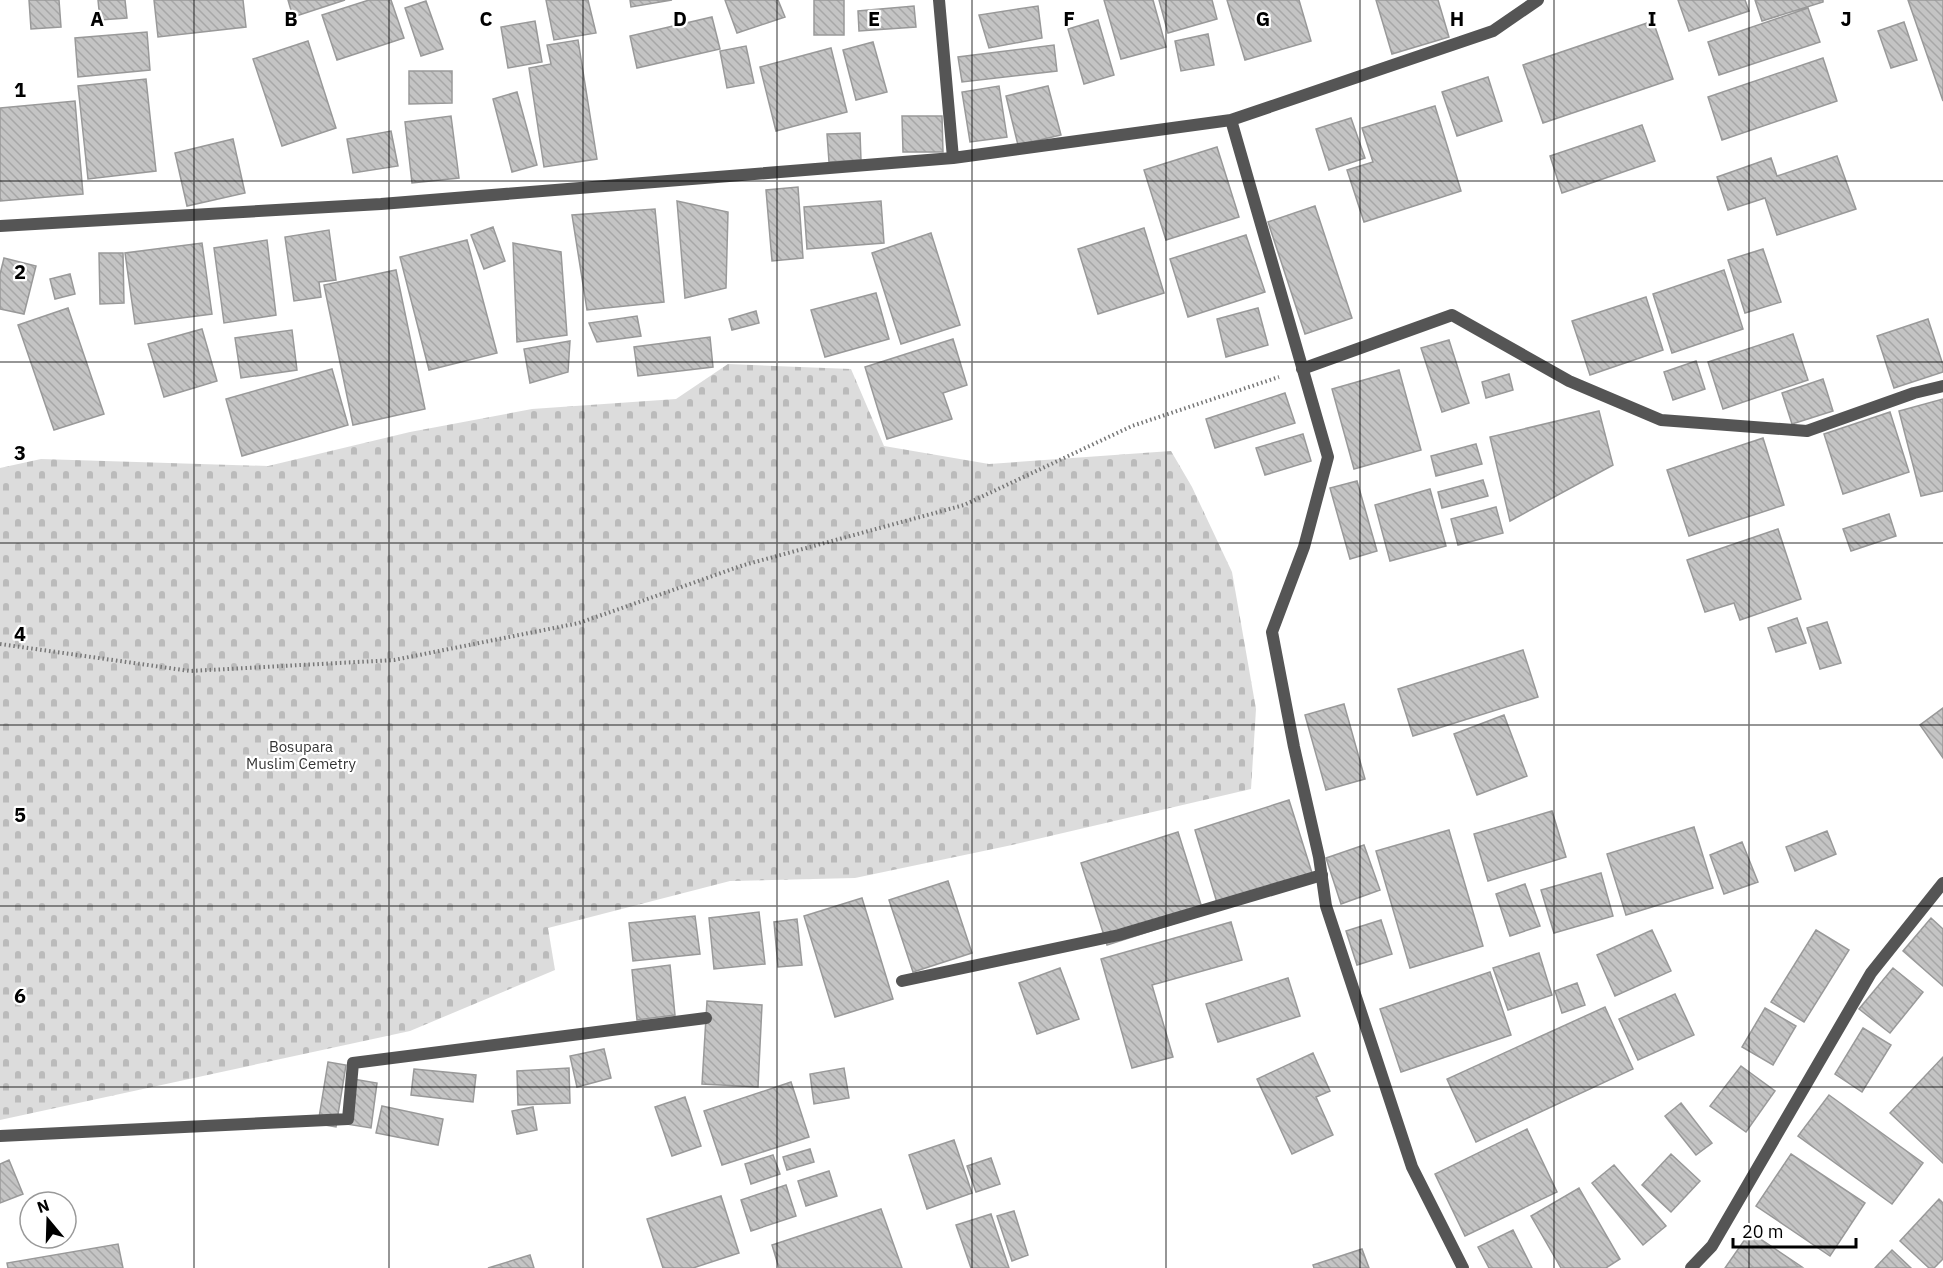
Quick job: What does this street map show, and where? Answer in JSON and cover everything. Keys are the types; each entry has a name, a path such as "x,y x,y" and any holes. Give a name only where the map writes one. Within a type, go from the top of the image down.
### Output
{"street":[{"path":"939,0 953,158"},
{"path":"0,226 381,204 953,158 1231,120 1493,31 1538,0"},
{"path":"1231,120 1328,457 1304,547 1272,632 1294,747 1319,857 1326,906 1412,1167 1463,1268"},
{"path":"1302,369 1452,315 1569,381 1661,420 1807,431 1914,393 1943,386"},
{"path":"902,981 1119,935 1322,875"},
{"path":"1691,1268 1712,1246 1871,973 1943,883"},
{"path":"0,1136 348,1119 353,1063 706,1018"}],"path":[{"path":"0,644 190,671 394,660 579,623 744,565 964,505 1132,426 1302,369"}],"green space":[{"name":"Bosupara Muslim Cemetry","path":"728,364 851,369 884,446 989,464 1171,451 1192,487 1232,572 1256,709 1251,789 1012,845 855,878 730,881 548,928 555,970 410,1031 0,1120 0,468 41,459 268,466 410,432 532,409 676,399"}],"building":[{"path":"29,0 59,0 61,27 31,29"},
{"path":"98,0 125,0 127,18 100,20"},
{"path":"154,0 243,0 246,27 158,37"},
{"path":"288,0 345,0 293,17"},
{"path":"369,0 391,0 404,38 337,60 322,15"},
{"path":"546,0 588,0 596,33 554,40"},
{"path":"630,0 672,0 631,7"},
{"path":"725,0 778,0 785,17 737,33"},
{"path":"814,0 844,0 844,35 814,35"},
{"path":"1104,0 1153,0 1166,47 1121,59"},
{"path":"1159,0 1212,0 1217,19 1168,33"},
{"path":"1227,0 1299,0 1311,41 1245,60"},
{"path":"1376,0 1438,0 1449,37 1392,54"},
{"path":"1678,0 1745,0 1749,11 1689,31"},
{"path":"1755,0 1823,0 1823,2 1762,21"},
{"path":"1908,0 1943,0 1943,101"},
{"path":"426,1 443,49 421,56 405,8"},
{"path":"914,6 916,27 859,31 858,11"},
{"path":"1038,6 1042,38 989,48 979,15"},
{"path":"1808,8 1820,42 1719,75 1708,42"},
{"path":"712,17 720,49 637,68 630,36"},
{"path":"1098,20 1114,75 1084,84 1068,29"},
{"path":"535,21 542,62 508,68 501,27"},
{"path":"1653,21 1673,79 1543,123 1523,65"},
{"path":"1904,22 1917,60 1891,68 1878,31"},
{"path":"147,32 150,70 78,77 75,38"},
{"path":"1208,34 1214,65 1181,71 1175,41"},
{"path":"578,40 597,159 544,167 529,68 551,64 547,45"},
{"path":"308,41 336,128 282,146 253,59"},
{"path":"873,42 887,92 856,100 843,50"},
{"path":"1054,45 1057,71 962,82 958,57"},
{"path":"746,46 754,83 727,88 720,51"},
{"path":"831,48 847,112 776,131 760,67"},
{"path":"1823,58 1837,101 1722,140 1708,97"},
{"path":"409,71 452,71 452,103 409,104"},
{"path":"1488,77 1502,121 1457,136 1442,92"},
{"path":"146,79 156,171 88,179 78,86"},
{"path":"999,86 1007,137 970,142 962,92"},
{"path":"1048,86 1061,135 1018,145 1006,96"},
{"path":"517,92 537,165 512,172 493,99"},
{"path":"75,101 83,194 0,201 0,108"},
{"path":"1435,106 1461,191 1364,222 1347,170 1373,162 1362,128"},
{"path":"451,116 459,178 412,183 405,122"},
{"path":"902,116 942,116 943,152 903,152"},
{"path":"1351,118 1365,158 1329,170 1316,129"},
{"path":"1642,125 1655,161 1562,193 1550,156"},
{"path":"391,131 398,166 353,173 347,139"},
{"path":"860,133 861,160 829,162 827,134"},
{"path":"233,139 245,193 187,206 175,153"},
{"path":"1217,147 1239,217 1166,240 1144,170"},
{"path":"1837,156 1856,209 1777,235 1765,198 1728,210 1717,177 1771,158 1777,176"},
{"path":"798,187 803,258 772,261 766,190"},
{"path":"677,201 728,212 726,288 685,298"},
{"path":"881,201 884,243 807,249 804,207"},
{"path":"1315,206 1352,318 1305,334 1268,222"},
{"path":"655,209 664,302 587,310 572,215"},
{"path":"493,227 505,261 484,269 471,235"},
{"path":"1144,228 1164,293 1098,314 1078,249"},
{"path":"329,230 336,280 319,282 321,297 294,301 285,237"},
{"path":"931,233 960,325 901,344 872,253"},
{"path":"1246,235 1265,292 1188,317 1170,259"},
{"path":"267,240 276,315 224,323 214,248"},
{"path":"467,240 497,353 429,370 400,257"},
{"path":"202,243 212,314 135,324 125,253"},
{"path":"513,243 561,252 567,335 517,342"},
{"path":"1763,249 1781,302 1745,313 1728,260"},
{"path":"99,253 123,253 124,303 100,304"},
{"path":"4,258 36,266 24,314 0,309 0,274"},
{"path":"396,270 425,409 353,425 324,285"},
{"path":"1724,270 1743,329 1672,353 1653,294"},
{"path":"70,274 75,294 55,299 50,279"},
{"path":"876,293 889,339 825,357 811,310"},
{"path":"1646,297 1663,350 1590,375 1572,321"},
{"path":"68,308 104,414 54,430 18,325"},
{"path":"1258,308 1268,345 1226,357 1217,319"},
{"path":"756,311 759,323 732,330 729,319"},
{"path":"637,316 641,336 597,342 589,323"},
{"path":"1928,319 1943,365 1943,372 1894,388 1877,336"},
{"path":"202,329 217,381 164,397 148,344"},
{"path":"292,330 297,370 241,378 235,338"},
{"path":"1793,334 1808,380 1723,409 1708,362"},
{"path":"710,337 713,367 638,376 634,347"},
{"path":"953,339 967,385 943,393 952,419 887,439 865,367"},
{"path":"1449,340 1469,403 1442,412 1421,348"},
{"path":"570,341 568,372 530,383 524,349"},
{"path":"1696,361 1705,389 1673,400 1664,372"},
{"path":"332,369 348,425 242,456 226,399"},
{"path":"1399,370 1421,450 1354,469 1332,389"},
{"path":"1509,374 1513,390 1486,398 1482,382"},
{"path":"1823,379 1833,411 1792,424 1782,393"},
{"path":"1285,393 1295,423 1215,448 1206,419"},
{"path":"1943,399 1943,491 1921,496 1899,411"},
{"path":"1599,411 1613,465 1510,521 1490,437"},
{"path":"1890,412 1909,472 1843,494 1824,434"},
{"path":"1303,434 1311,461 1265,475 1256,448"},
{"path":"1763,438 1784,505 1689,536 1667,470"},
{"path":"1476,444 1482,464 1436,476 1431,456"},
{"path":"1483,480 1488,496 1442,508 1438,492"},
{"path":"1357,481 1377,551 1350,559 1330,488"},
{"path":"1430,489 1446,546 1390,561 1375,505"},
{"path":"1496,507 1503,533 1458,545 1451,519"},
{"path":"1889,514 1896,536 1851,551 1843,529"},
{"path":"1778,529 1801,599 1740,620 1734,603 1705,612 1687,560"},
{"path":"1797,618 1806,643 1776,652 1768,628"},
{"path":"1827,622 1841,663 1820,669 1807,628"},
{"path":"1523,650 1538,697 1413,736 1398,689"},
{"path":"1344,704 1365,779 1326,790 1305,715"},
{"path":"1943,708 1943,758 1920,725"},
{"path":"1504,715 1527,776 1477,795 1454,734"},
{"path":"1289,800 1313,876 1218,906 1195,830"},
{"path":"1552,811 1566,857 1488,881 1474,834"},
{"path":"1694,827 1713,888 1626,915 1607,854"},
{"path":"1449,830 1483,946 1410,968 1376,851"},
{"path":"1827,831 1836,854 1795,871 1786,847"},
{"path":"1178,832 1204,914 1107,945 1081,863"},
{"path":"1742,842 1758,882 1724,894 1710,855"},
{"path":"1364,845 1380,890 1341,904 1326,858"},
{"path":"1601,873 1613,916 1554,933 1541,890"},
{"path":"948,881 972,953 913,972 889,900"},
{"path":"1525,884 1540,926 1510,936 1496,894"},
{"path":"862,898 893,999 835,1017 804,916"},
{"path":"759,912 765,964 714,969 709,918"},
{"path":"695,916 700,954 633,961 629,923"},
{"path":"1931,918 1943,929 1943,986 1903,951"},
{"path":"797,919 802,965 778,967 774,922"},
{"path":"1381,920 1392,954 1357,965 1346,931"},
{"path":"1231,922 1242,960 1152,985 1173,1057 1132,1068 1101,959"},
{"path":"1652,930 1671,971 1615,996 1597,955"},
{"path":"1816,930 1849,950 1804,1022 1771,1002"},
{"path":"1539,953 1552,995 1508,1010 1493,968"},
{"path":"670,965 675,1015 637,1020 632,970"},
{"path":"1060,968 1079,1019 1037,1034 1019,983"},
{"path":"1893,968 1923,992 1890,1033 1859,1009"},
{"path":"1490,972 1511,1035 1401,1072 1380,1009"},
{"path":"1288,978 1300,1016 1218,1042 1206,1004"},
{"path":"1577,983 1585,1005 1562,1013 1555,991"},
{"path":"1675,994 1694,1035 1638,1060 1619,1019"},
{"path":"707,1001 762,1005 758,1087 702,1084"},
{"path":"1605,1007 1633,1069 1476,1142 1447,1079"},
{"path":"1765,1008 1796,1026 1773,1065 1742,1047"},
{"path":"1863,1028 1891,1045 1862,1092 1835,1074"},
{"path":"604,1049 611,1078 577,1087 570,1056"},
{"path":"1313,1053 1330,1091 1316,1097 1333,1135 1292,1154 1257,1079"},
{"path":"1943,1057 1943,1163 1890,1113"},
{"path":"328,1062 346,1065 336,1127 318,1124"},
{"path":"1741,1066 1775,1091 1746,1132 1710,1106"},
{"path":"569,1068 570,1103 518,1105 517,1071"},
{"path":"844,1068 849,1098 814,1104 810,1074"},
{"path":"414,1069 476,1075 473,1102 411,1095"},
{"path":"353,1079 377,1083 371,1128 346,1124"},
{"path":"791,1082 809,1137 722,1165 704,1111"},
{"path":"1829,1095 1923,1163 1892,1204 1798,1136"},
{"path":"685,1097 701,1146 672,1156 655,1107"},
{"path":"1681,1103 1712,1143 1696,1155 1665,1116"},
{"path":"382,1106 443,1119 438,1145 376,1133"},
{"path":"533,1107 537,1130 517,1134 512,1111"},
{"path":"1527,1129 1557,1192 1465,1236 1435,1174"},
{"path":"954,1140 972,1193 927,1209 909,1155"},
{"path":"810,1149 814,1162 787,1170 783,1157"},
{"path":"1671,1154 1700,1181 1671,1212 1642,1185"},
{"path":"1791,1154 1865,1203 1830,1256 1756,1206"},
{"path":"773,1155 780,1174 751,1184 745,1164"},
{"path":"991,1158 1000,1184 976,1192 967,1166"},
{"path":"9,1160 21,1190 18,1190 18,1196 0,1203 0,1164"},
{"path":"1614,1165 1666,1226 1643,1245 1592,1183"},
{"path":"829,1171 837,1196 806,1206 798,1181"},
{"path":"786,1185 796,1216 751,1231 741,1200"},
{"path":"1579,1188 1620,1259 1606,1268 1561,1268 1531,1216"},
{"path":"721,1196 739,1253 693,1268 663,1268 647,1219"},
{"path":"1939,1199 1943,1203 1943,1259 1934,1268 1929,1268 1900,1241"},
{"path":"881,1209 902,1268 779,1268 772,1245"},
{"path":"1014,1211 1028,1255 1012,1261 997,1216"},
{"path":"991,1214 1009,1268 971,1268 956,1225"},
{"path":"1513,1230 1532,1268 1489,1268 1478,1247"},
{"path":"1750,1232 1802,1267 1725,1268"},
{"path":"118,1244 123,1268 8,1268 7,1263"},
{"path":"1362,1249 1369,1268 1314,1268 1313,1265"},
{"path":"1892,1250 1911,1268 1875,1268"},
{"path":"530,1255 534,1268 488,1268"}]}
